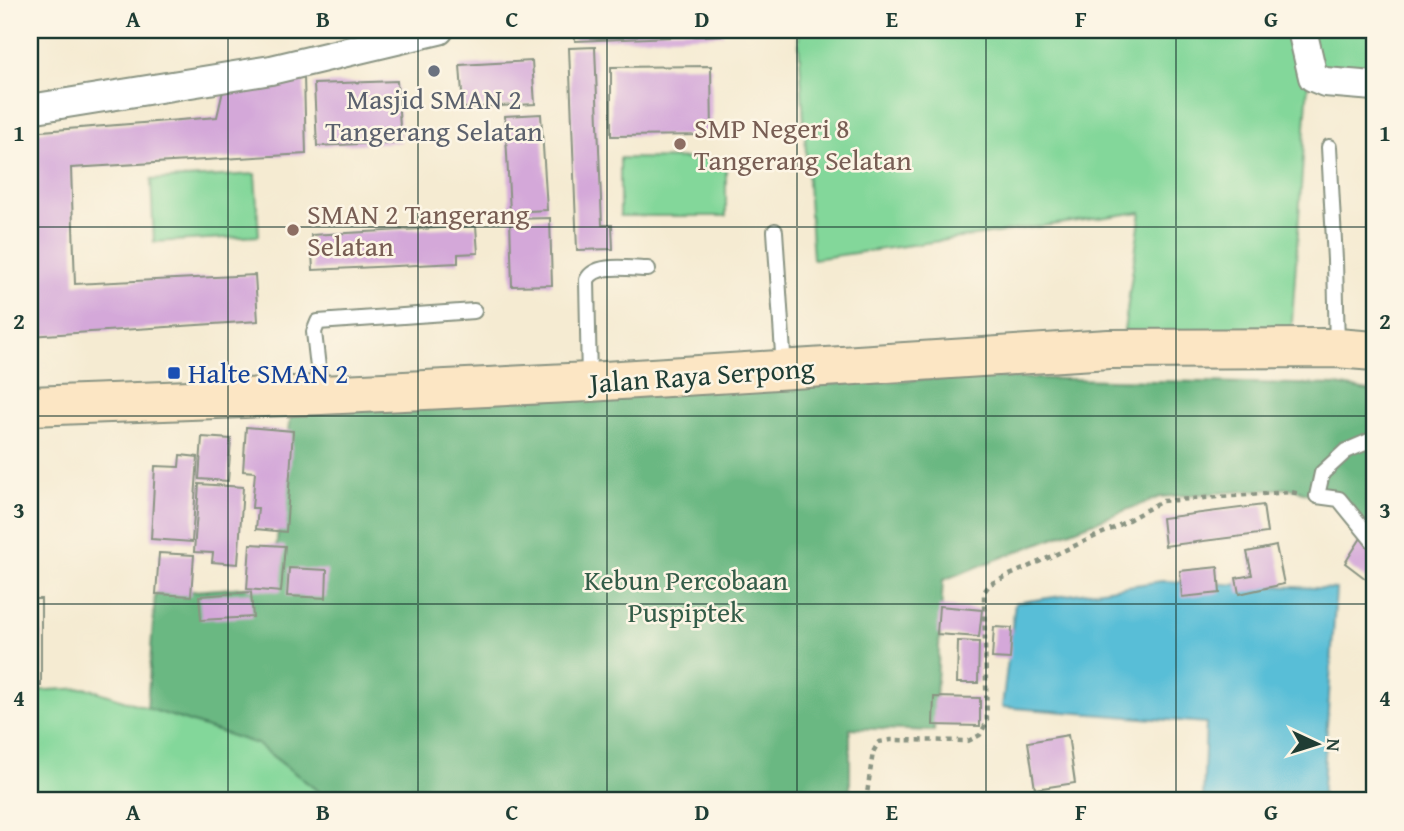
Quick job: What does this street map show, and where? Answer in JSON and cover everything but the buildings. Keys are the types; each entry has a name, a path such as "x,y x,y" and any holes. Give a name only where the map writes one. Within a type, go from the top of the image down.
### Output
{"main road":[{"name":"Jalan Raya Serpong","path":"30,406 589,382 1109,349 1337,348 1374,351"}],"street":[{"path":"30,109 271,70 360,39 439,30"},
{"path":"1302,30 1313,77 1325,82 1374,86"}],"lane":[{"path":"1329,147 1337,348"},
{"path":"775,230 784,370"},
{"path":"589,382 586,280 589,274 597,270 648,269"},
{"path":"321,395 314,331 318,322 474,311"},
{"path":"1374,439 1346,451 1322,473 1317,496 1339,499 1374,542"}],"path":[{"path":"866,801 873,752 879,742 968,741 980,735 987,722 984,592 990,584 1114,528 1162,501 1290,492 1317,496"}],"green space":[{"path":"798,30 1374,30 1374,88 1308,83 1290,351 1124,331 1141,212 813,259"},
{"path":"620,158 726,159 726,216 620,216"},
{"path":"255,174 259,236 154,242 151,180"},
{"name":"Kebun Percobaan Puspiptek","path":"975,377 1337,385 1374,392 1374,539 1351,507 1290,488 1160,497 943,580 934,731 850,728 850,801 331,801 257,744 147,708 155,594 272,585 291,414 468,402"},
{"path":"87,688 257,744 331,801 30,801 30,691"}],"water":[{"path":"1162,581 1336,589 1322,801 1203,801 1206,723 1002,707 1015,603"}],"place":[{"name":"Masjid SMAN 2 Tangerang Selatan","path":"434,71"},
{"name":"SMP Negeri 8 Tangerang Selatan","path":"680,144"},
{"name":"SMAN 2 Tangerang Selatan","path":"293,230"},
{"name":"Halte SMAN 2","path":"174,373"}]}
